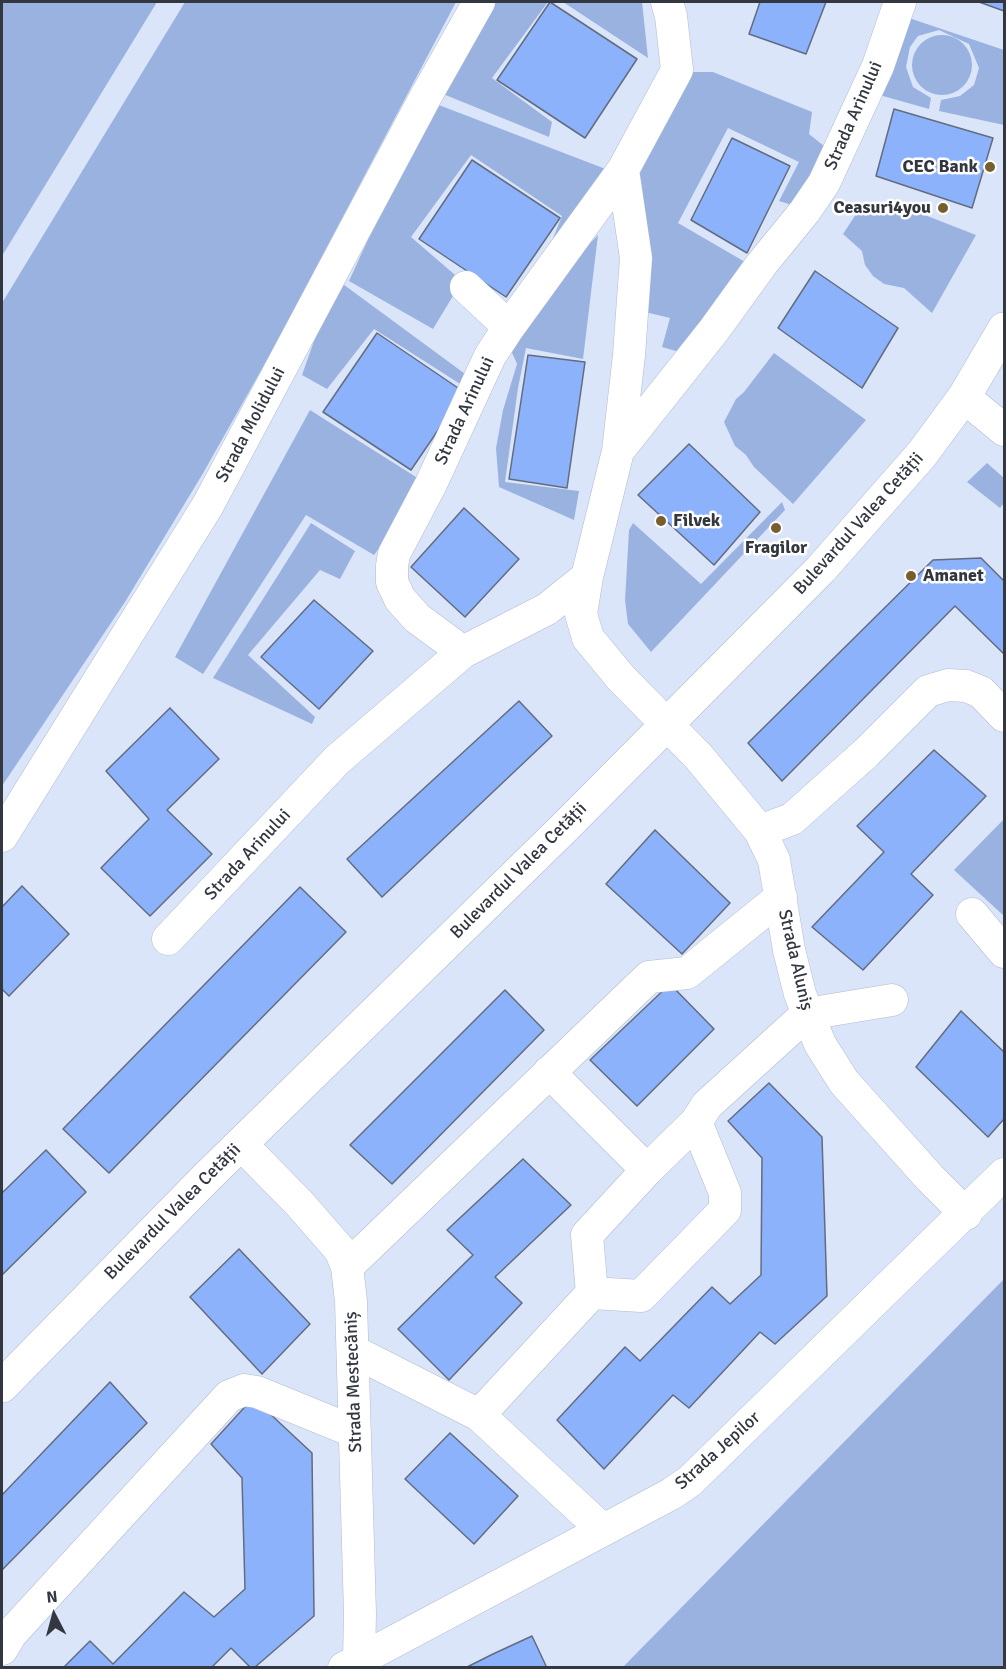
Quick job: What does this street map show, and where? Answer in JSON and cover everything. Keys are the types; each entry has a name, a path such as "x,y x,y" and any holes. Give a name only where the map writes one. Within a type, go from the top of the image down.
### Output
{"main road":[{"name":"Bulevardul Valea Cetății","path":"2,1386 241,1144 821,569 922,454 964,397 1005,329"}],"street":[{"name":"Strada Molidului","path":"2,836 208,505 420,106 479,2"},
{"name":"Strada Arinului","path":"464,652 417,618 400,599 392,582 394,554 435,474 490,357 509,327 623,170 677,70 671,16 667,2"},
{"name":"Strada Arinului","path":"618,451 714,330 824,183 878,66 900,2"},
{"name":"Strada Arinului","path":"623,170 636,258 618,451 581,614 588,638 621,678 668,723"},
{"path":"466,287 509,327"},
{"path":"964,397 1005,430"},
{"name":"Strada Arinului","path":"168,939 337,760 464,652 547,609 588,577"},
{"path":"760,831 792,819 866,753 928,691 948,685 966,686 981,692 1005,716"},
{"name":"Strada Aluniș","path":"668,723 719,780 760,831 774,860 789,950 807,1014 820,1044 844,1082 930,1178 966,1214"},
{"path":"347,1267 649,977 687,973 781,897"},
{"path":"972,914 1005,952"},
{"path":"479,1415 592,1293 587,1235 647,1170 696,1122 707,1105 807,1014 892,1000"},
{"path":"549,1072 647,1170"},
{"path":"592,1293 641,1296 725,1210 725,1193 696,1122"},
{"name":"Strada Mestecăniș","path":"241,1144 299,1203 340,1250 347,1267 353,1351 360,1614 352,1664"},
{"name":"Strada Jepilor","path":"352,1664 671,1494 690,1481 1005,1174"},
{"path":"353,1351 479,1415 603,1530"},
{"path":"2,1649 11,1634 229,1396 244,1390 257,1392 355,1432"}],"shaded area":[{"path":"2,2 157,2 2,256"},
{"path":"185,2 456,2 272,351 202,475 125,602 2,786 2,303"},
{"path":"491,2 548,2 492,78 552,122 549,137 438,92"},
{"path":"563,2 642,2 648,58"},
{"path":"906,17 1004,50 1004,125 939,111 941,100 960,96 974,85 979,68 969,44 939,30 918,36 910,47 906,67 913,87 931,98 929,109 876,94"},
{"path":"936,35 948,35 959,40 967,48 972,65 970,77 959,90 948,95 936,95 925,90 917,82 912,71 912,59 917,48 925,40"},
{"path":"689,72 713,72 812,112 809,134 824,146 812,174 792,205 779,201 799,162 728,128 678,223 752,266 690,355 662,347 670,318 641,311 632,182"},
{"path":"431,102 616,173 561,247 552,241 562,216 471,155 411,237 462,281 433,329 349,281"},
{"path":"864,202 912,210 976,235 932,313 904,288 884,284 873,276 865,265 862,251 843,234"},
{"path":"598,235 583,359 526,348 505,482 579,491 574,520 499,487 496,448 503,410 517,364 507,341 560,274"},
{"path":"336,279 472,379 468,389 374,329 327,389 302,375"},
{"path":"774,353 866,420 793,504 735,446 724,422 736,399"},
{"path":"310,410 427,484 374,555 306,515 203,674 175,657"},
{"path":"987,463 1004,478 1004,503 1000,508 967,482"},
{"path":"782,502 785,510 651,652 628,624 625,600 629,530 633,523 701,584"},
{"path":"311,523 355,551 340,579 320,570 248,655 315,717 312,724 213,678"},
{"path":"1004,819 1004,916 954,870"},
{"path":"1004,1279 1004,1667 623,1667"}],"building":[{"path":"550,2 637,59 585,138 497,80"},
{"path":"760,2 826,2 806,54 749,34"},
{"path":"979,2 1004,2 1004,11"},
{"path":"894,109 993,138 972,208 876,176"},
{"path":"732,138 790,166 747,253 691,220"},
{"path":"472,160 560,218 506,297 419,239"},
{"path":"815,271 898,328 862,388 778,328"},
{"path":"377,333 464,392 411,470 323,412"},
{"path":"528,355 585,362 567,488 509,479"},
{"path":"689,444 760,512 714,565 638,495"},
{"path":"464,508 519,559 465,617 411,567"},
{"path":"981,558 1004,581 1004,654 955,606 782,781 748,743 933,560"},
{"path":"314,600 373,651 319,709 261,657"},
{"path":"519,701 552,736 382,897 347,859"},
{"path":"170,708 219,759 167,810 212,854 150,916 101,868 149,819 106,771"},
{"path":"934,750 986,796 911,874 933,895 863,970 812,927 884,852 857,826"},
{"path":"655,830 730,903 682,954 606,884"},
{"path":"22,886 69,934 9,996 2,989 2,907"},
{"path":"300,887 346,932 109,1173 63,1129"},
{"path":"670,984 714,1029 637,1106 590,1060"},
{"path":"505,990 544,1030 392,1184 350,1145"},
{"path":"961,1011 1004,1052 1004,1119 988,1137 916,1067"},
{"path":"769,1083 822,1137 827,1296 775,1344 760,1332 689,1408 673,1395 604,1469 557,1420 625,1347 640,1361 712,1287 730,1304 761,1275 762,1158 728,1121"},
{"path":"46,1150 86,1192 2,1275 2,1193"},
{"path":"523,1159 571,1205 495,1277 522,1303 449,1380 398,1329 473,1255 447,1230"},
{"path":"239,1249 310,1324 262,1374 190,1297"},
{"path":"110,1382 147,1423 2,1570 2,1495"},
{"path":"253,1398 312,1453 314,1616 254,1668 251,1668 231,1648 211,1668 63,1668 90,1641 113,1664 184,1592 214,1617 245,1589 242,1478 211,1444"},
{"path":"450,1433 518,1496 474,1544 405,1479"},
{"path":"532,1636 547,1668 465,1668 493,1654"}],"place":[{"name":"CEC Bank","path":"990,167"},
{"name":"Ceasuri4you","path":"943,208"},
{"name":"Filvek","path":"661,521"},
{"name":"Fragilor","path":"776,528"},
{"name":"Amanet","path":"911,576"}]}
